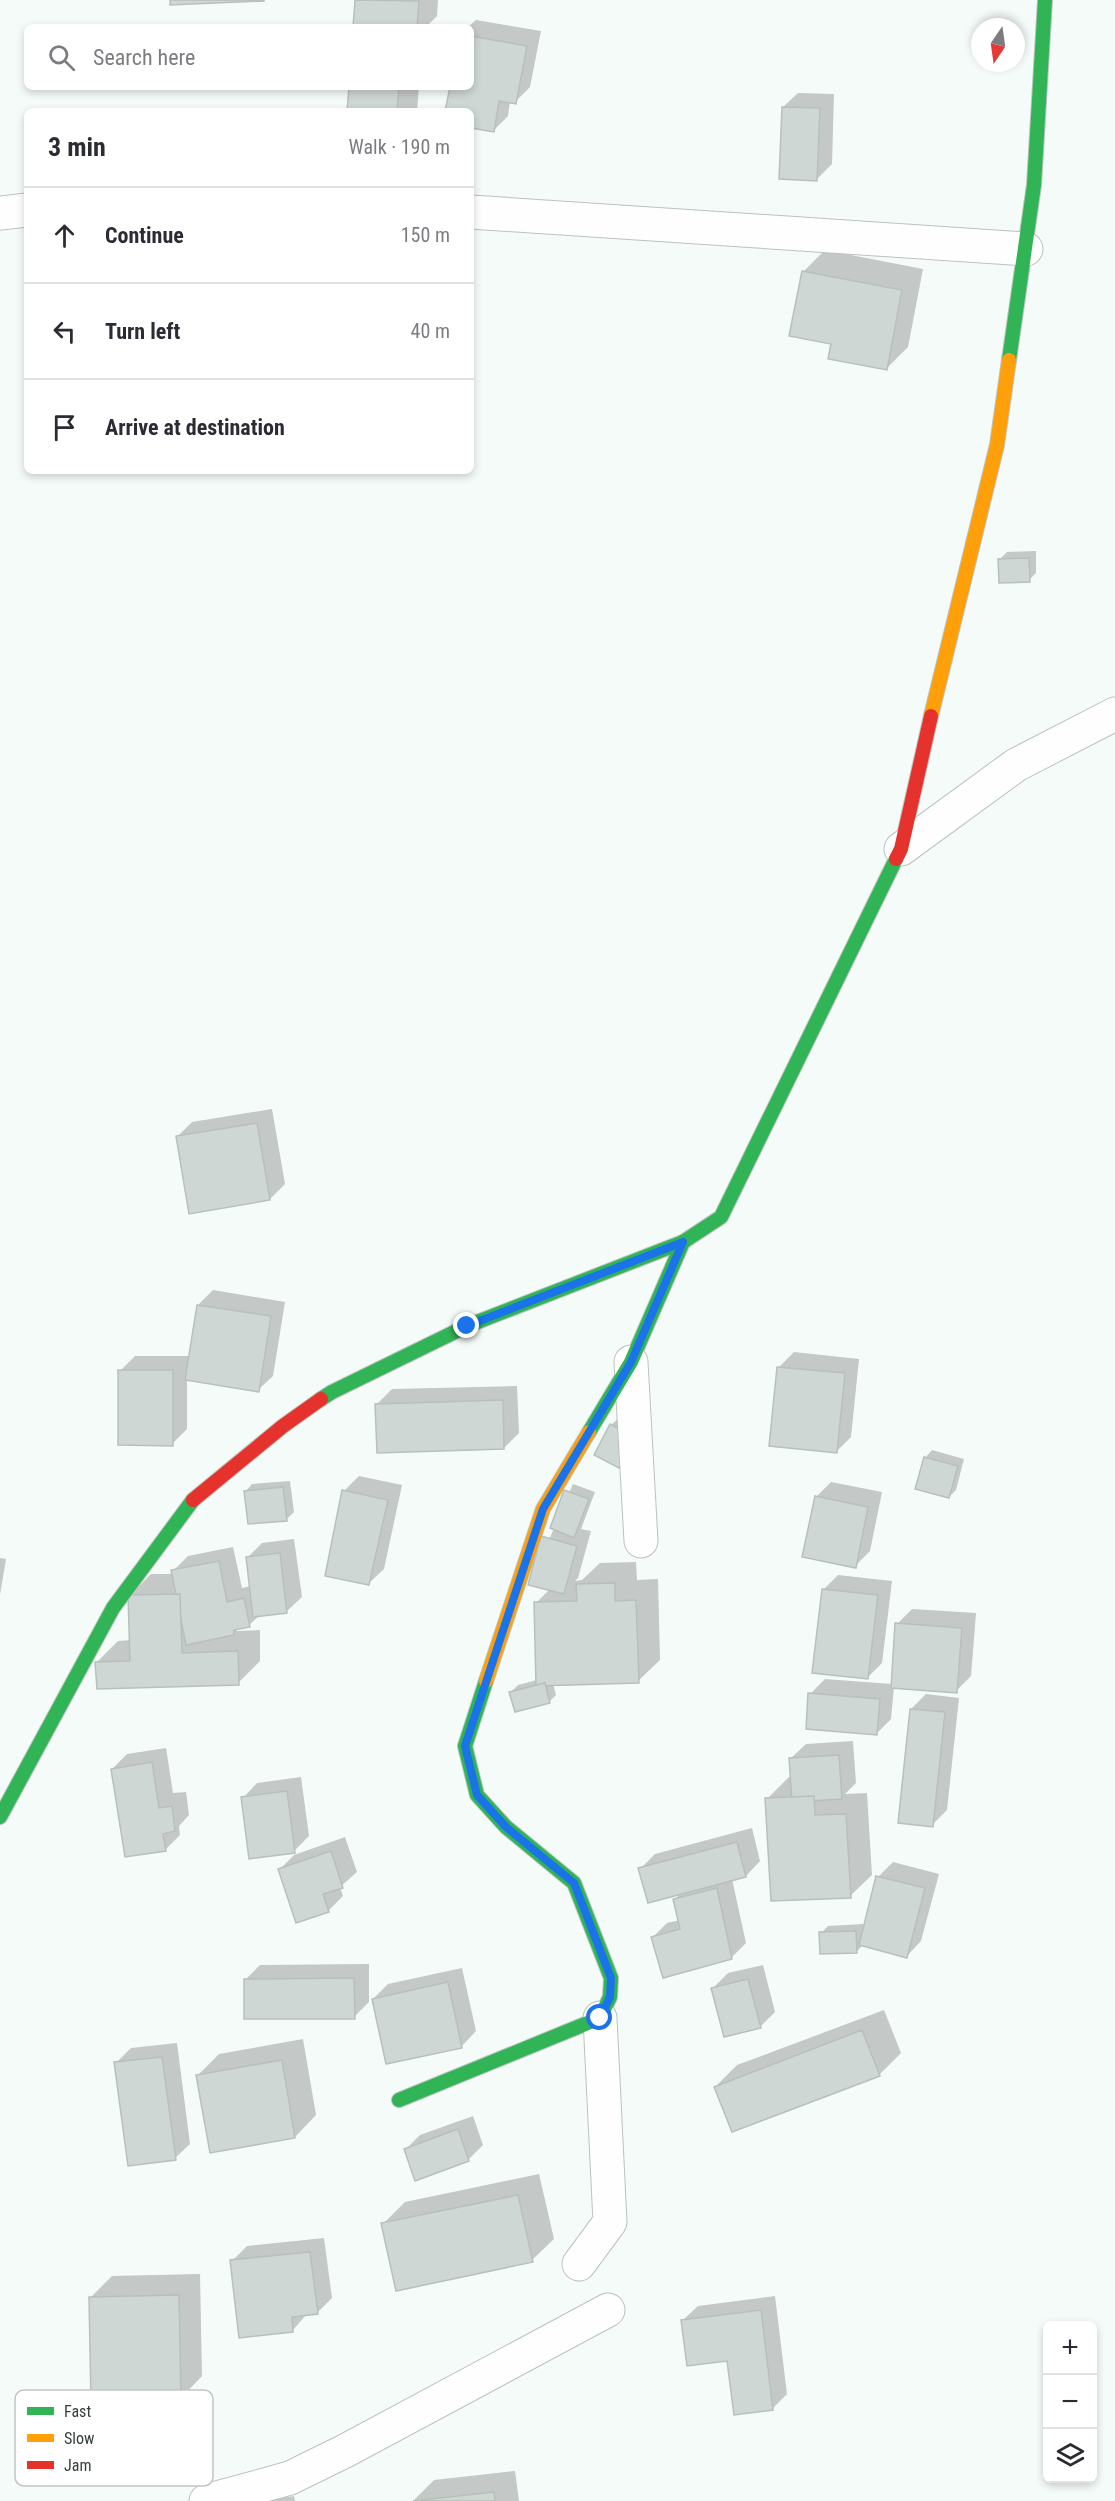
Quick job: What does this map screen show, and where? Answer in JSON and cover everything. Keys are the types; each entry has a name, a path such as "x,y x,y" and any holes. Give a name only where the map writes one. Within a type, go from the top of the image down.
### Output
{"street":[{"path":"0,1817 113,1608 193,1500 283,1426 332,1392 467,1326 683,1242 721,1217 901,849 914,785 997,445 1034,185 1045,0"},
{"path":"0,213 24,210"},
{"path":"474,212 1026,249"},
{"path":"901,849 1016,765 1115,714"},
{"path":"579,2264 583,2262 610,2222 600,2018 610,1997 611,1978 574,1883 506,1827 477,1795 465,1746 543,1509 631,1362 683,1242"},
{"path":"631,1362 642,1541"},
{"path":"399,2100 600,2018"},
{"path":"206,2501 290,2478 345,2451 608,2310"}],"building":[{"path":"170,0 264,0 264,1 170,5"},
{"path":"355,0 419,1 417,24 353,24"},
{"path":"474,37 527,46 516,104 499,101 494,132 474,129 474,108 446,108 449,90 474,90"},
{"path":"349,90 399,90 397,108 347,108"},
{"path":"782,107 820,108 817,181 779,179"},
{"path":"802,271 902,290 887,370 828,359 831,344 789,336"},
{"path":"1029,558 1030,582 999,583 998,559"},
{"path":"257,1123 270,1200 189,1214 176,1136"},
{"path":"197,1305 271,1316 259,1392 185,1380"},
{"path":"777,1367 845,1373 837,1453 769,1446"},
{"path":"118,1370 173,1370 173,1446 118,1445"},
{"path":"503,1400 504,1449 377,1453 375,1404"},
{"path":"610,1424 637,1438 621,1469 594,1455"},
{"path":"924,1457 958,1466 949,1498 915,1489"},
{"path":"283,1487 287,1521 248,1524 244,1491"},
{"path":"342,1490 388,1500 369,1585 325,1576"},
{"path":"564,1490 589,1499 574,1538 550,1528"},
{"path":"815,1496 868,1507 856,1568 802,1557"},
{"path":"541,1536 577,1546 564,1594 528,1585"},
{"path":"280,1553 287,1613 253,1617 246,1557"},
{"path":"219,1561 227,1602 244,1598 250,1627 234,1630 234,1635 186,1645 171,1570"},
{"path":"615,1583 615,1601 636,1600 639,1683 536,1686 534,1602 577,1601 576,1584"},
{"path":"822,1589 878,1595 868,1679 812,1673"},
{"path":"180,1594 182,1653 238,1651 239,1685 97,1689 95,1662 130,1661 128,1595"},
{"path":"895,1623 962,1628 957,1693 891,1688"},
{"path":"545,1683 550,1703 515,1712 509,1692"},
{"path":"808,1693 880,1699 877,1735 806,1729"},
{"path":"910,1709 945,1712 933,1827 898,1823"},
{"path":"839,1755 842,1799 792,1802 789,1758"},
{"path":"152,1762 159,1808 172,1806 175,1831 163,1834 166,1851 125,1857 111,1769"},
{"path":"287,1791 295,1853 249,1859 241,1797"},
{"path":"814,1796 815,1815 846,1814 851,1898 771,1901 765,1798"},
{"path":"737,1842 746,1877 648,1903 638,1868"},
{"path":"331,1851 343,1888 323,1894 329,1912 296,1923 278,1869"},
{"path":"876,1876 925,1888 907,1958 859,1945"},
{"path":"717,1888 732,1959 663,1978 651,1937 680,1929 673,1899"},
{"path":"856,1931 857,1953 820,1954 819,1932"},
{"path":"354,1978 355,2019 244,2019 244,1979"},
{"path":"748,1979 761,2028 724,2037 711,1988"},
{"path":"448,1982 462,2048 386,2064 372,1999"},
{"path":"862,2030 880,2076 732,2132 714,2087"},
{"path":"162,2057 176,2160 128,2166 114,2062"},
{"path":"282,2060 295,2138 210,2153 196,2075"},
{"path":"458,2129 469,2161 415,2181 404,2149"},
{"path":"518,2195 533,2262 396,2291 381,2223"},
{"path":"310,2252 318,2314 292,2317 293,2332 239,2338 230,2260"},
{"path":"179,2295 181,2390 91,2390 89,2297"},
{"path":"761,2310 773,2410 734,2415 727,2361 687,2366 681,2320"},
{"path":"494,2492 495,2501 413,2501"}],"traffic: fast":[{"path":"1009,360 1034,185 1045,0"},
{"path":"321,1399 467,1326 683,1242 721,1217 896,859"},
{"path":"589,1432 631,1362 683,1242"},
{"path":"0,1817 113,1608 193,1500"},
{"path":"399,2100 600,2018 610,1997 611,1978 574,1883 506,1827 477,1795 465,1746 486,1681"}],"traffic: slow":[{"path":"931,716 997,445 1009,360"},
{"path":"486,1681 543,1509 589,1432"}],"traffic: jam":[{"path":"896,859 901,849 931,716"},
{"path":"193,1500 283,1426 321,1399"}],"route":[{"path":"467,1326 683,1242 631,1362 543,1509 465,1746 477,1795 506,1827 574,1883 611,1978 610,1997 600,2018"}]}
